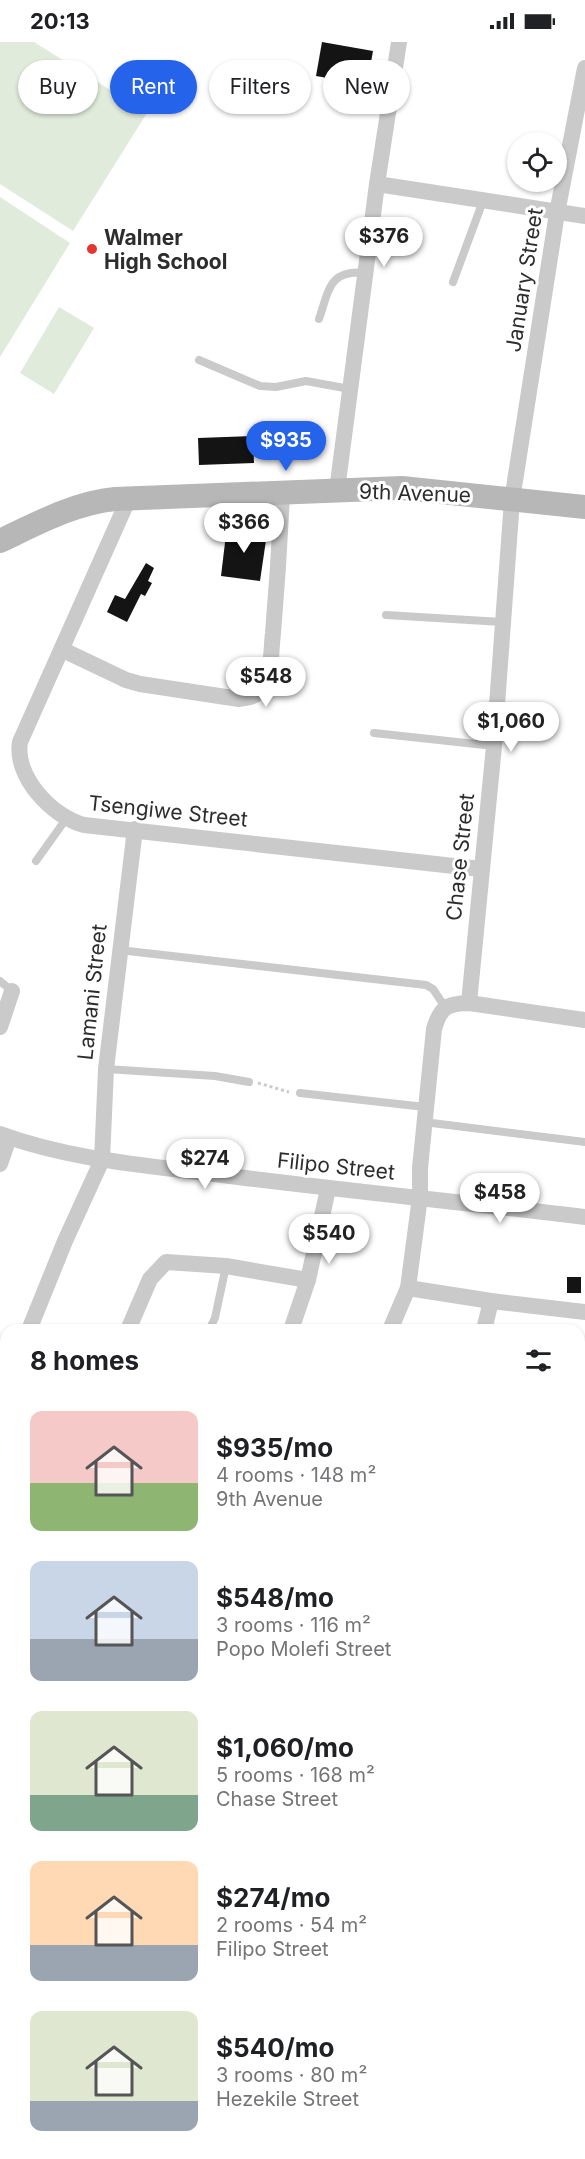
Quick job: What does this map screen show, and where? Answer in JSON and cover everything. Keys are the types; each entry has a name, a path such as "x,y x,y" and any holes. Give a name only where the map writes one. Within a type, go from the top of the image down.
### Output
{"street":[{"path":"338,490 377,184 399,42"},
{"name":"January Street","path":"512,500 557,213 585,68"},
{"path":"377,184 585,216"},
{"name":"9th Avenue","path":"0,541 60,513 102,500 402,488 512,500 584,504"},
{"path":"63,650 126,680 140,684 239,699 251,698 258,693 264,686 270,661 279,561 282,493"},
{"name":"Tsengiwe Street","path":"128,500 20,742 19,760 27,779 66,819 84,825 481,869"},
{"name":"Chase Street","path":"469,1003 494,746 512,500"},
{"name":"Lamani Street","path":"102,1160 106,1069 135,829"},
{"path":"0,1027 6,986"},
{"path":"393,1324 408,1288 420,1197 424,1114 434,1029 438,1015 445,1007 469,1003 585,1020"},
{"path":"0,1164 5,1136"},
{"name":"Filipo Street","path":"5,1136 102,1160 328,1189 420,1197 585,1217"},
{"path":"31,1324 65,1241 102,1160"},
{"path":"293,1324 308,1280 328,1189"},
{"path":"131,1324 145,1290 160,1266 166,1262 226,1266 308,1280"},
{"path":"408,1288 491,1302 585,1312"},
{"path":"486,1324 491,1302"}],"lane":[{"path":"453,282 483,201"},
{"path":"319,319 330,288 337,277 347,272 366,273"},
{"path":"199,360 260,386 276,387 306,381 350,390"},
{"path":"386,615 502,622"},
{"path":"374,733 494,746"},
{"path":"36,861 66,819"},
{"path":"119,950 426,985 433,989 445,1007"},
{"path":"106,1069 249,1082"},
{"path":"300,1093 585,1142"},
{"path":"212,1324 226,1266"}],"path":[{"path":"249,1082 300,1093"}],"green space":[{"path":"0,42 34,42 63,60 18,60 18,114 98,114 98,82 110,90 110,114 146,114 73,231 0,184"},
{"path":"0,197 70,243 0,357"},
{"path":"59,307 94,328 54,394 20,373"}],"building":[{"path":"322,42 373,51 371,60 323,60 323,77 316,76"},
{"path":"253,436 254,463 199,465 198,438"},
{"path":"227,526 262,531 266,540 260,581 221,576"},
{"path":"146,563 154,568 148,581 152,583 145,596 141,594 127,622 107,612 115,595 125,599"},
{"path":"567,1277 581,1277 581,1293 567,1293"}],"place":[{"name":"Walmer High School","path":"92,249"}]}
